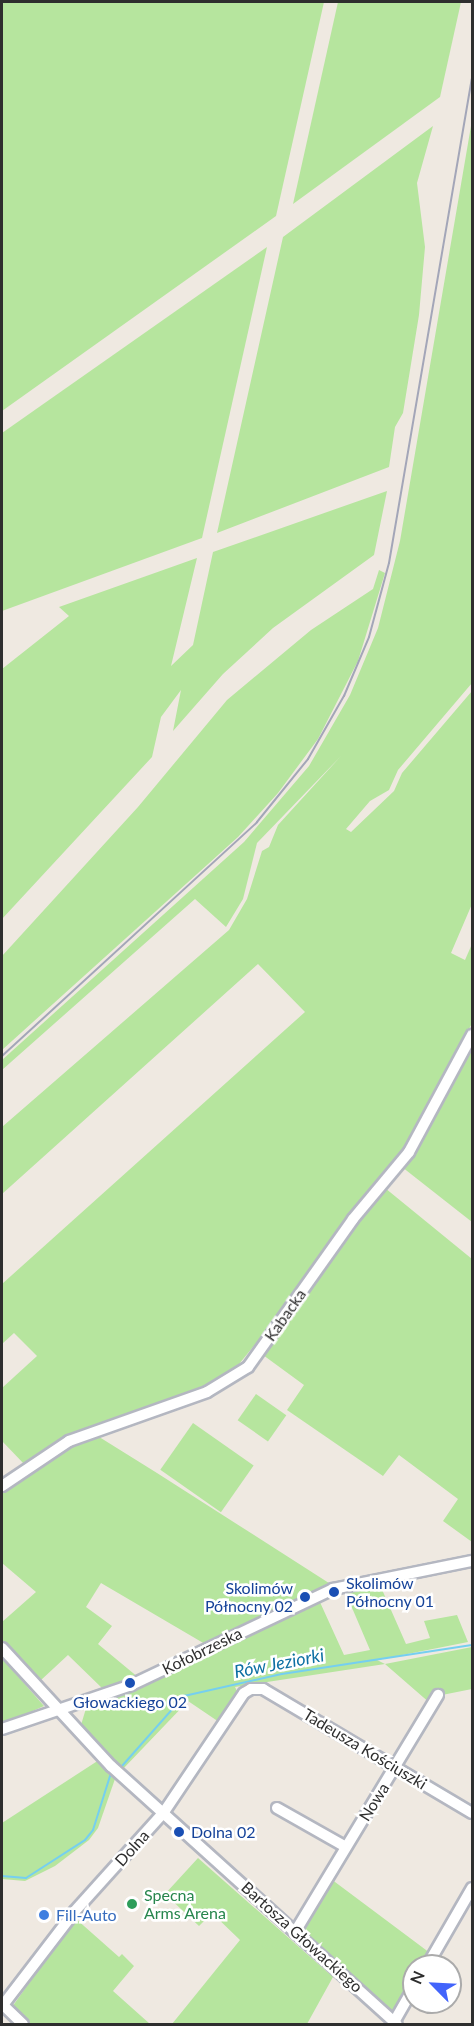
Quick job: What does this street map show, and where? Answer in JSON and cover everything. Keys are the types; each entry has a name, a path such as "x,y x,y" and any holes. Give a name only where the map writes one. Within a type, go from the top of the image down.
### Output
{"street":[{"name":"Kabacka","path":"2,1486 69,1441 207,1392 248,1367 353,1219 409,1152 472,1035"},
{"name":"Kołobrzeska","path":"3,1728 131,1685 333,1589 472,1561"},
{"name":"Bartosza Głowackiego","path":"2,1648 111,1766 395,2023"},
{"name":"Tadeusza Kościuszki","path":"255,1688 472,1813"},
{"name":"Dolna","path":"23,2025 2,2004 75,1911 164,1812 244,1693 255,1688"},
{"name":"Nowa","path":"295,1932 438,1695"},
{"path":"278,1808 346,1847"},
{"path":"434,1954 472,1888"}],"green space":[{"path":"2,2 324,2 276,216 2,411"},
{"path":"338,2 461,2 440,97 293,204"},
{"path":"472,120 472,683 398,770 389,790 370,801 346,829 351,832 394,791 402,773 472,691 472,904 451,953 465,960 472,944 472,1023 425,1119 399,1160 348,1217 284,1309 230,1375 198,1393 74,1436 25,1465 2,1441 2,1388 37,1356 14,1333 2,1344 2,1284 305,1012 258,964 2,1194 2,1127 229,930 247,899 262,851 269,847 278,825 341,756 257,843 243,899 226,927 195,899 2,1070 2,1060 244,842 309,766 350,695 378,628 400,541"},
{"path":"433,126 417,183 425,247 419,315 403,413 395,427 389,467 217,533 283,237"},
{"path":"267,247 202,538 2,611 2,433"},
{"path":"387,491 374,555 273,628 223,674 173,731 181,690 161,717 152,757 2,919 2,669 69,616 59,607 197,558 171,666 193,645 213,552"},
{"path":"379,570 385,573 358,661 318,739 278,793 238,837 2,1050 2,956 138,807 227,700 311,630 373,589"},
{"path":"472,1041 472,1222 402,1167 431,1124"},
{"path":"385,1188 472,1259 472,1542 443,1521 458,1499 399,1455 383,1476 287,1410 304,1385 263,1355 331,1254"},
{"path":"256,1394 286,1415 268,1441 238,1420"},
{"path":"193,1423 254,1465 221,1512 160,1470"},
{"path":"96,1435 332,1585 205,1644 101,1583 86,1607 112,1626 98,1644 139,1678 104,1690 68,1655 40,1681 2,1640 2,1622 36,1592 2,1563 2,1490 71,1445"},
{"path":"380,1585 406,1644 430,1638 424,1621 457,1615 468,1642 377,1660 385,1664 235,1687 238,1693 219,1722 188,1701 122,1770 81,1725 87,1705 319,1600 344,1655 370,1650 344,1589"},
{"path":"472,1647 472,1689 442,1695 441,1688 431,1704 385,1664"},
{"path":"2,1658 44,1706 3,1724 2,1723"},
{"path":"99,1760 116,1776 98,1828 89,1840 55,1866 25,1881 2,1879 2,1823"},
{"path":"198,1858 333,1977 307,2024 172,2024 240,1940 212,1913 199,1926 165,1894"},
{"path":"331,1879 430,1953 402,1954 402,2001 393,2016 300,1931"},
{"path":"75,1918 119,1957 122,1954 134,1966 113,1991 150,2024 29,2024 12,2007"}],"waterway":[{"name":"Rów Jeziorki","path":"122,1766 184,1696 282,1674 472,1645"},
{"name":"Rów Jeziorki","path":"2,1876 26,1878 85,1840 93,1830 110,1776"}],"railway":[{"path":"2,1056 257,822 308,759 344,696 369,637 389,563 472,79"}],"place":[{"name":"Skolimów Północny 01","path":"334,1592"},
{"name":"Skolimów Północny 02","path":"305,1597"},
{"name":"Głowackiego 02","path":"130,1683"},
{"name":"Dolna 02","path":"179,1832"},
{"name":"Specna Arms Arena","path":"132,1904"},
{"name":"Fill-Auto","path":"44,1915"}]}
